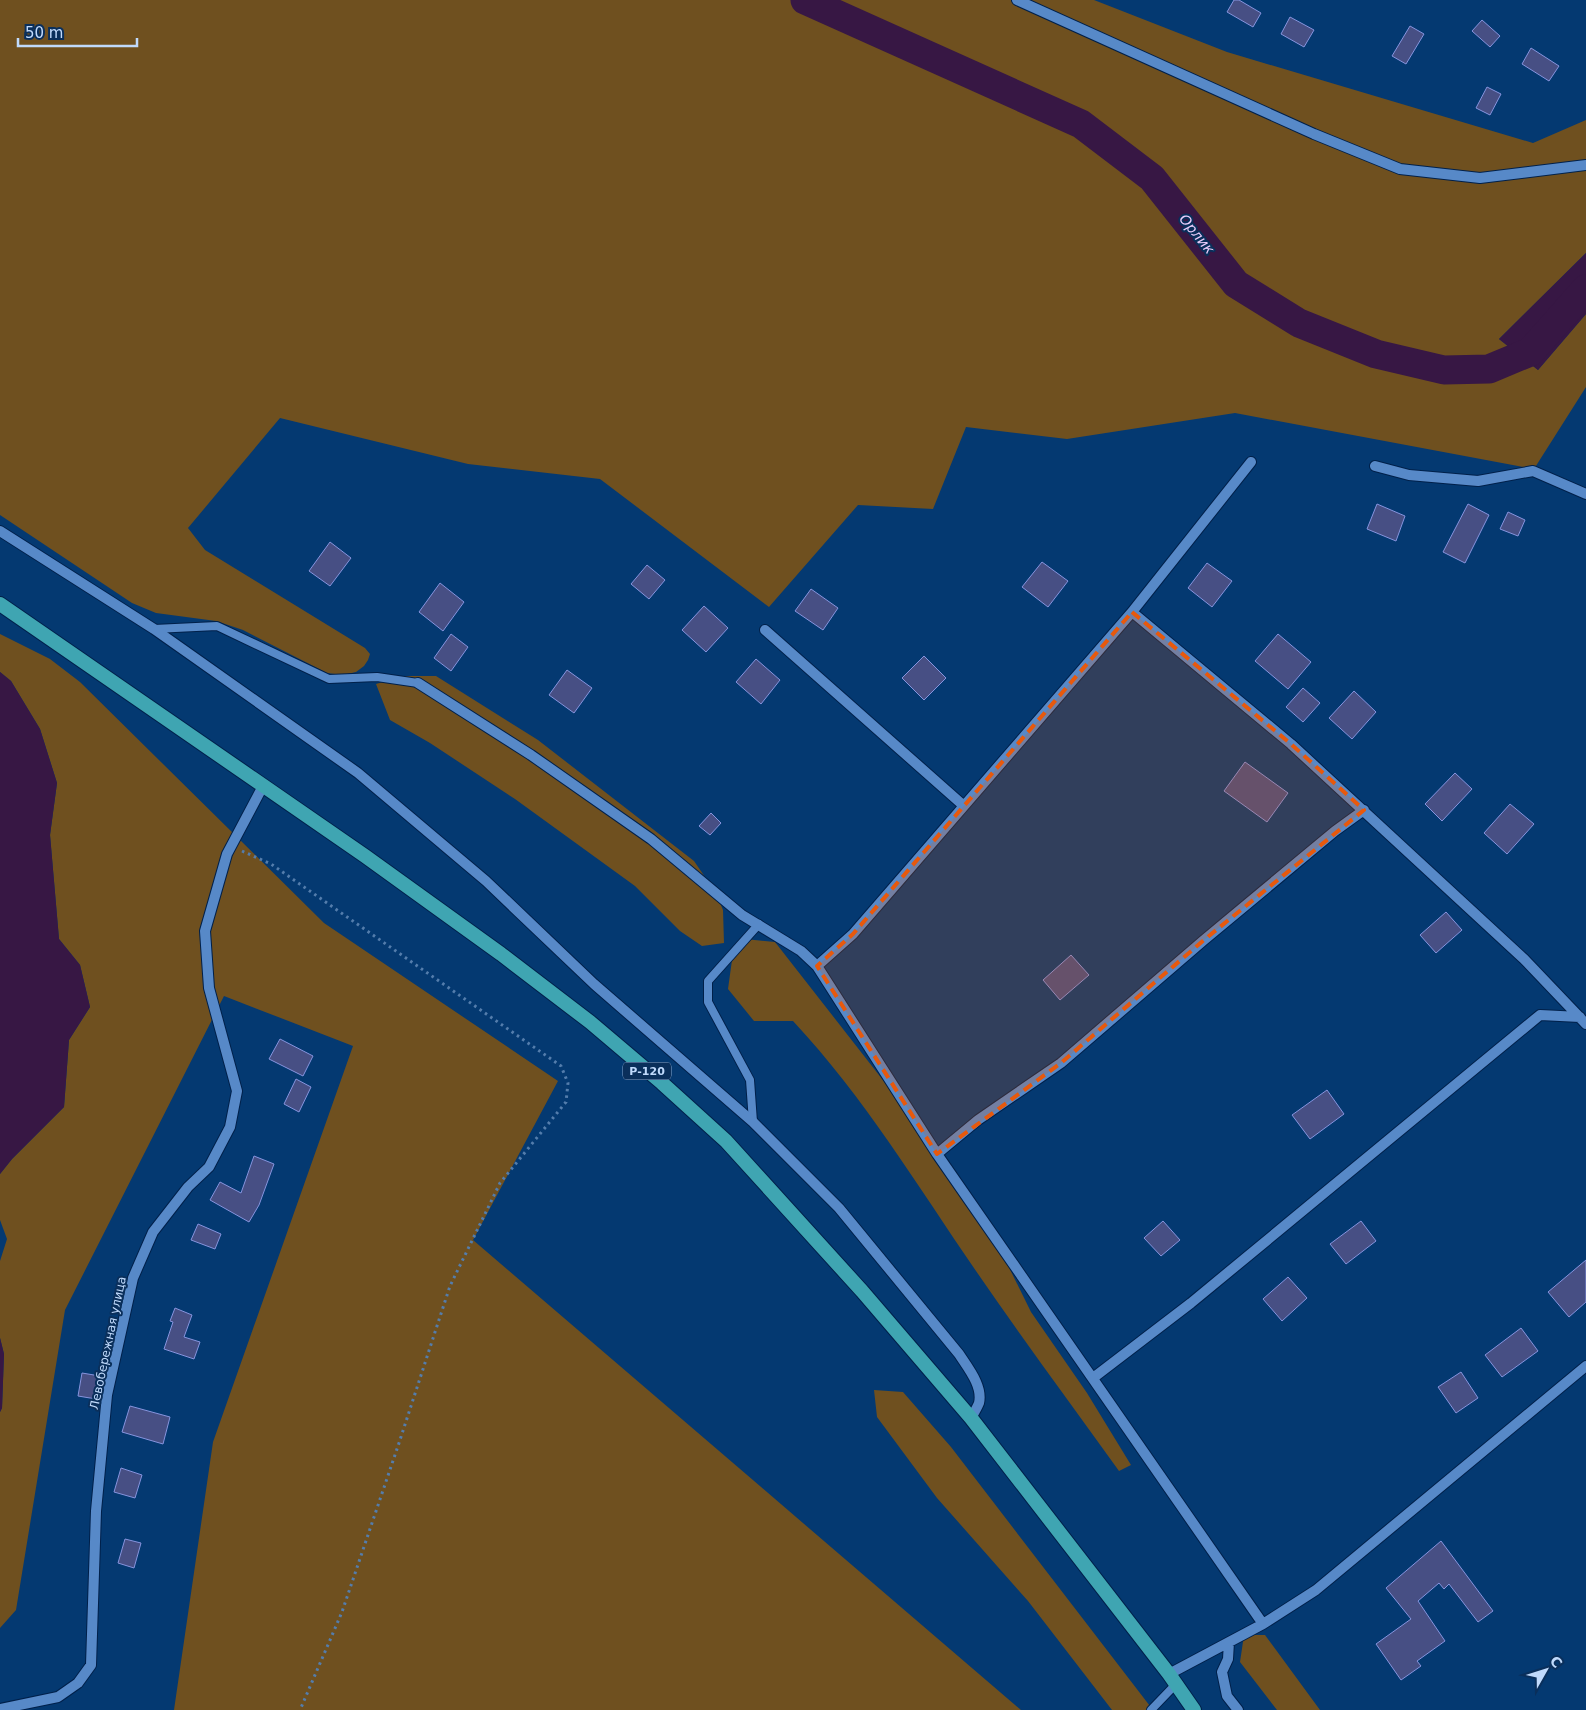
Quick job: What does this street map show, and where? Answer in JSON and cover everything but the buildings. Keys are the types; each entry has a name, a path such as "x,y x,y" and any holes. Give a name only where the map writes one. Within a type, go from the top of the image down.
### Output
{"highway":[{"name":"Р-120","path":"0,604 365,856 501,954 590,1022 662,1082 726,1141 868,1298 971,1418 1194,1710"}],"street":[{"path":"1017,0 1314,134 1400,169 1480,178 1586,165"},
{"path":"817,966 853,934 1132,612 1251,462"},
{"path":"1375,466 1409,474 1478,481 1533,471 1586,494"},
{"path":"0,531 154,630 358,773 486,881 594,984 753,1122 839,1208 959,1354 979,1389 978,1405 971,1418"},
{"path":"1132,612 1291,744 1364,810 1524,959 1583,1020"},
{"path":"765,630 964,806"},
{"path":"418,683 531,755 652,839 742,915 801,951 817,966 937,1154 1263,1624"},
{"name":"Левобережная улица","path":"0,1709 58,1697 78,1683 91,1665 96,1511 107,1396 133,1278 153,1232 188,1187 209,1167 230,1127 237,1091 209,988 205,931 227,854 263,786"},
{"path":"937,1154 978,1120 1062,1063 1233,915 1335,830 1364,810"},
{"path":"1093,1378 1191,1302 1540,1015 1583,1020"},
{"path":"1172,1679 1229,1642 1263,1624 1316,1590 1586,1366"},
{"path":"1229,1642 1228,1659 1222,1672 1227,1696 1238,1710"}],"lane":[{"path":"154,630 217,626 329,679 377,677 418,683"},
{"path":"753,1122 750,1080 708,1002 708,981 759,924"},
{"path":"1151,1710 1172,1679"}],"path":[{"path":"231,846 271,864 561,1066 568,1083 566,1102 500,1183 450,1286 342,1612 300,1710"}],"highlighted area":[{"path":"1132,612 1291,744 1364,810 1204,940 1061,1063 937,1154 817,966 853,934"}],"shaded area":[{"path":"0,0 1094,0 1227,52 1533,143 1586,120 1586,253 1499,339 1538,370 1586,314 1586,387 1534,469 1235,413 1067,439 966,427 933,509 858,505 769,607 600,479 468,464 280,418 188,528 205,550 365,648 370,654 364,666 356,672 343,675 327,673 243,630 216,621 156,613 132,603 0,515"},
{"path":"1586,253 1586,314 1538,370 1499,339"},
{"path":"0,634 50,659 80,682 324,923 558,1081 473,1240 1021,1710 174,1710 213,1442 353,1046 224,996 65,1310 16,1610 0,1628 0,1412 2,1408 4,1354 0,1338 0,1261 7,1239 0,1220 0,1174 12,1159 64,1107 69,1040 90,1007 80,965 59,939 50,835 57,783 40,729 11,681 0,672"},
{"path":"0,672 11,681 40,729 57,783 50,835 59,939 80,965 90,1007 69,1040 64,1107 12,1159 0,1174"},
{"path":"402,676 436,676 538,740 694,861 716,893 723,910 724,943 702,946 680,931 635,886 515,799 430,743 390,720 376,684"},
{"path":"745,939 775,942 893,1093 992,1233 1031,1312 1087,1393 1131,1465 1119,1471 993,1296 867,1111 819,1050 793,1021 754,1021 728,989 732,960"},
{"path":"0,1338 4,1354 2,1408 0,1412"},
{"path":"874,1390 903,1392 951,1447 1153,1710 1112,1710 1028,1601 937,1498 877,1417"},
{"path":"1244,1635 1265,1635 1320,1710 1277,1710 1240,1662"}],"waterway":[{"name":"Орлик","path":"805,0 1081,124 1152,178 1236,284 1299,323 1376,354 1444,370 1489,369 1530,352 1586,289"}]}
